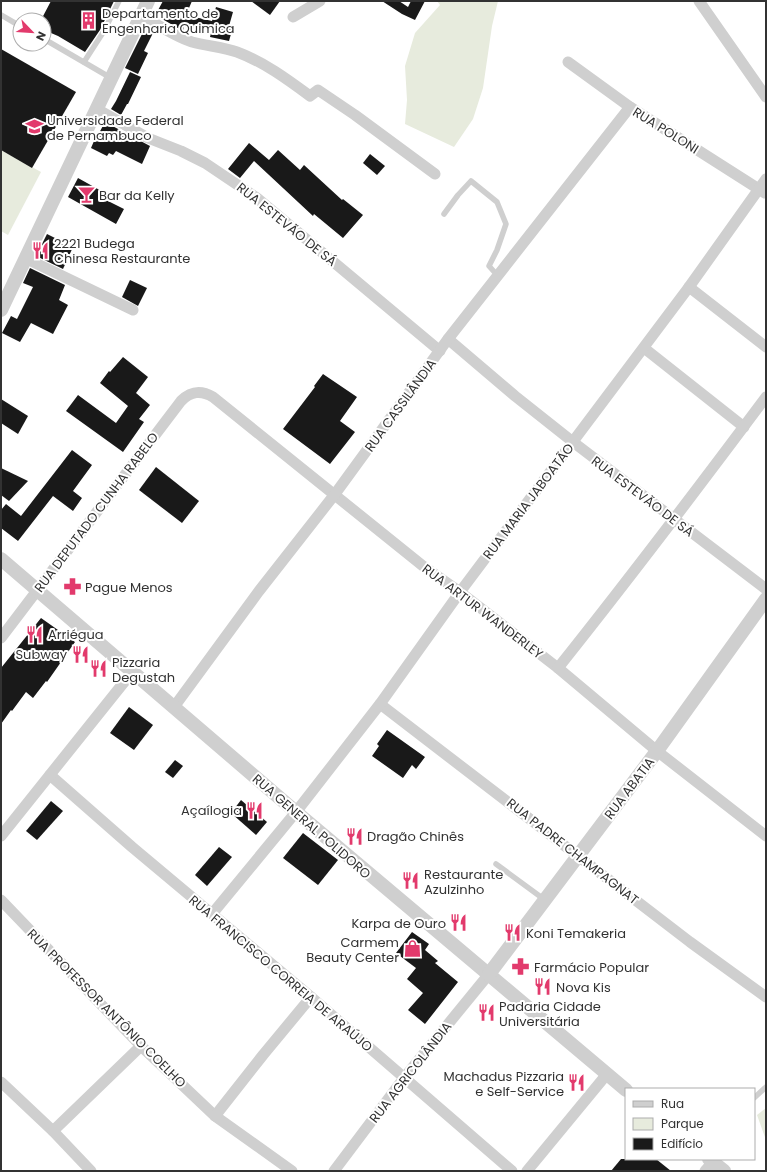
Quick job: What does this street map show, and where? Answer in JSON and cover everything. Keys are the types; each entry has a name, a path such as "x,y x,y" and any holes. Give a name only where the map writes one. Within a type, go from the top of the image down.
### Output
{"street":[{"path":"1,310 148,1"},
{"path":"293,17 320,1"},
{"path":"699,1 766,97"},
{"path":"141,15 179,37 192,42 236,52 260,62 310,96 318,90 355,114 435,174"},
{"name":"RUA POLONI","path":"568,62 630,107 763,191"},
{"name":"RUA CASSILÂNDIA","path":"174,707 259,591 335,494 448,339 630,107"},
{"name":"RUA ESTEVÃO DE SÁ","path":"97,109 148,138 181,151 205,163 257,198 440,351"},
{"name":"RUA MARIA JABOATÃO","path":"212,914 296,812 380,704 517,515 763,191 766,179"},
{"path":"25,258 133,310"},
{"path":"689,287 766,347"},
{"name":"RUA ESTEVÃO DE SÁ","path":"448,339 573,442 766,589"},
{"path":"644,348 744,427"},
{"name":"RUA ARTUR WANDERLEY","path":"196,392 208,394 213,397 423,566 460,592 558,668 658,751 766,836"},
{"name":"RUA DEPUTADO CUNHA RABELO","path":"1,638 181,401 185,397 196,392"},
{"path":"558,668 674,519 766,397"},
{"name":"RUA GENERAL POLIDORO","path":"1,559 296,812 625,1089"},
{"name":"RUA ABATIA","path":"489,974 658,751 766,600"},
{"path":"1,836 133,671"},
{"name":"RUA PADRE CHAMPAGNAT","path":"380,704 690,942 766,997"},
{"name":"RUA FRANCISCO CORREIA DE ARAÚJO","path":"50,775 132,847 311,996 512,1171"},
{"name":"RUA PROFESSOR ANTÔNIO COELHO","path":"1,900 141,1046 215,1116 292,1171"},
{"name":"RUA AGRICOLÂNDIA","path":"334,1171 404,1078 489,974"},
{"path":"215,1116 263,1054 311,996"},
{"path":"53,1131 141,1046"},
{"path":"527,1171 607,1074"},
{"path":"1,1082 53,1131 91,1171"},
{"path":"709,1164 724,1171"}],"lane":[{"path":"84,62 104,31 119,1"},
{"path":"1,15 12,21"},
{"path":"52,44 112,78"},
{"path":"444,214 458,194 470,181 497,202 506,224 489,266 498,276"},
{"path":"496,864 545,900"},
{"path":"755,1097 766,1087"}],"green space":[{"path":"437,1 498,1 492,26 483,88 473,119 454,147 405,124 407,100 405,66 415,33 440,5"},
{"path":"1,150 41,172 8,235 1,231"},
{"path":"766,1108 766,1140 757,1115"}],"building":[{"name":"Departamento de Engenharia Quimica","path":"51,1 114,1 100,30 85,52 52,33 52,12 45,12"},
{"path":"163,1 192,1 186,15 212,21 216,7 233,12 229,26 233,27 229,41 210,37 211,33 184,26 183,31 157,16 157,12"},
{"path":"251,1 280,1 270,15"},
{"path":"382,1 399,1 408,7 411,1 425,1 415,20 402,14"},
{"path":"146,26 154,31 144,51 148,53 138,74 125,68"},
{"path":"1,49 76,92 32,168 1,150"},
{"path":"130,72 141,77 121,115 111,109"},
{"path":"105,122 150,146 142,164 116,151 113,155 109,153 107,156 91,148 97,134 98,135"},
{"path":"249,143 269,160 278,150 300,170 304,165 342,200 343,199 363,215 343,238 314,214 313,216 254,161 240,178 228,169"},
{"path":"370,154 385,166 377,175 363,163"},
{"name":"Bar da Kelly","path":"78,178 105,193 102,198 124,209 116,224 68,197"},
{"path":"47,234 73,247 63,269 36,256"},
{"path":"30,268 65,285 59,300 68,305 53,334 31,323 20,342 2,333 11,316 17,319 33,287 23,283"},
{"path":"130,280 147,288 138,306 122,297"},
{"path":"123,357 148,377 136,393 150,405 139,419 144,422 123,452 66,411 78,395 116,423 128,406 100,383 109,371 110,372"},
{"path":"323,374 357,397 340,421 355,432 330,464 283,429"},
{"path":"1,399 28,416 18,434 1,423"},
{"path":"72,450 92,465 73,491 82,498 73,511 53,496 18,541 1,528 1,510 6,504 21,516"},
{"path":"156,467 199,501 182,523 139,490"},
{"path":"1,468 28,481 9,501 1,495"},
{"path":"41,618 75,642 47,682 46,681 33,698 26,692 1,724 1,668"},
{"path":"129,707 153,725 134,750 110,733"},
{"path":"387,730 425,757 416,769 412,765 403,778 372,756 379,746 377,744"},
{"path":"175,760 183,766 173,778 165,772"},
{"path":"241,800 267,822 256,835 231,813"},
{"path":"51,801 63,811 37,840 26,831"},
{"path":"303,833 338,860 318,885 283,858"},
{"path":"219,847 232,857 207,886 195,875"},
{"path":"412,932 429,944 425,950 438,961 435,963 458,982 425,1024 408,1010 423,993 407,979 416,968 396,953"},
{"path":"621,1159 625,1159 657,1160 671,1171 611,1171"}],"place":[{"name":"Departamento de Engenharia Quimica","path":"89,20"},
{"name":"Universidade Federal de Pernambuco","path":"34,127"},
{"name":"Bar da Kelly","path":"86,195"},
{"name":"2221 Budega Chinesa Restaurante","path":"41,250"},
{"name":"Pague Menos","path":"72,587"},
{"name":"Arriégua","path":"35,634"},
{"name":"Subway","path":"80,654"},
{"name":"Pizzaria Degustah","path":"99,669"},
{"name":"Açaílogia","path":"255,810"},
{"name":"Dragão Chinês","path":"354,836"},
{"name":"Restaurante Azulzinho","path":"411,881"},
{"name":"Karpa de Ouro","path":"459,923"},
{"name":"Koni Temakeria","path":"513,933"},
{"name":"Carmem Beauty Center","path":"412,949"},
{"name":"Farmácio Popular","path":"521,967"},
{"name":"Nova Kis","path":"543,987"},
{"name":"Padaria Cidade Universitária","path":"486,1013"},
{"name":"Machadus Pizzaria e Self-Service","path":"577,1083"}]}
